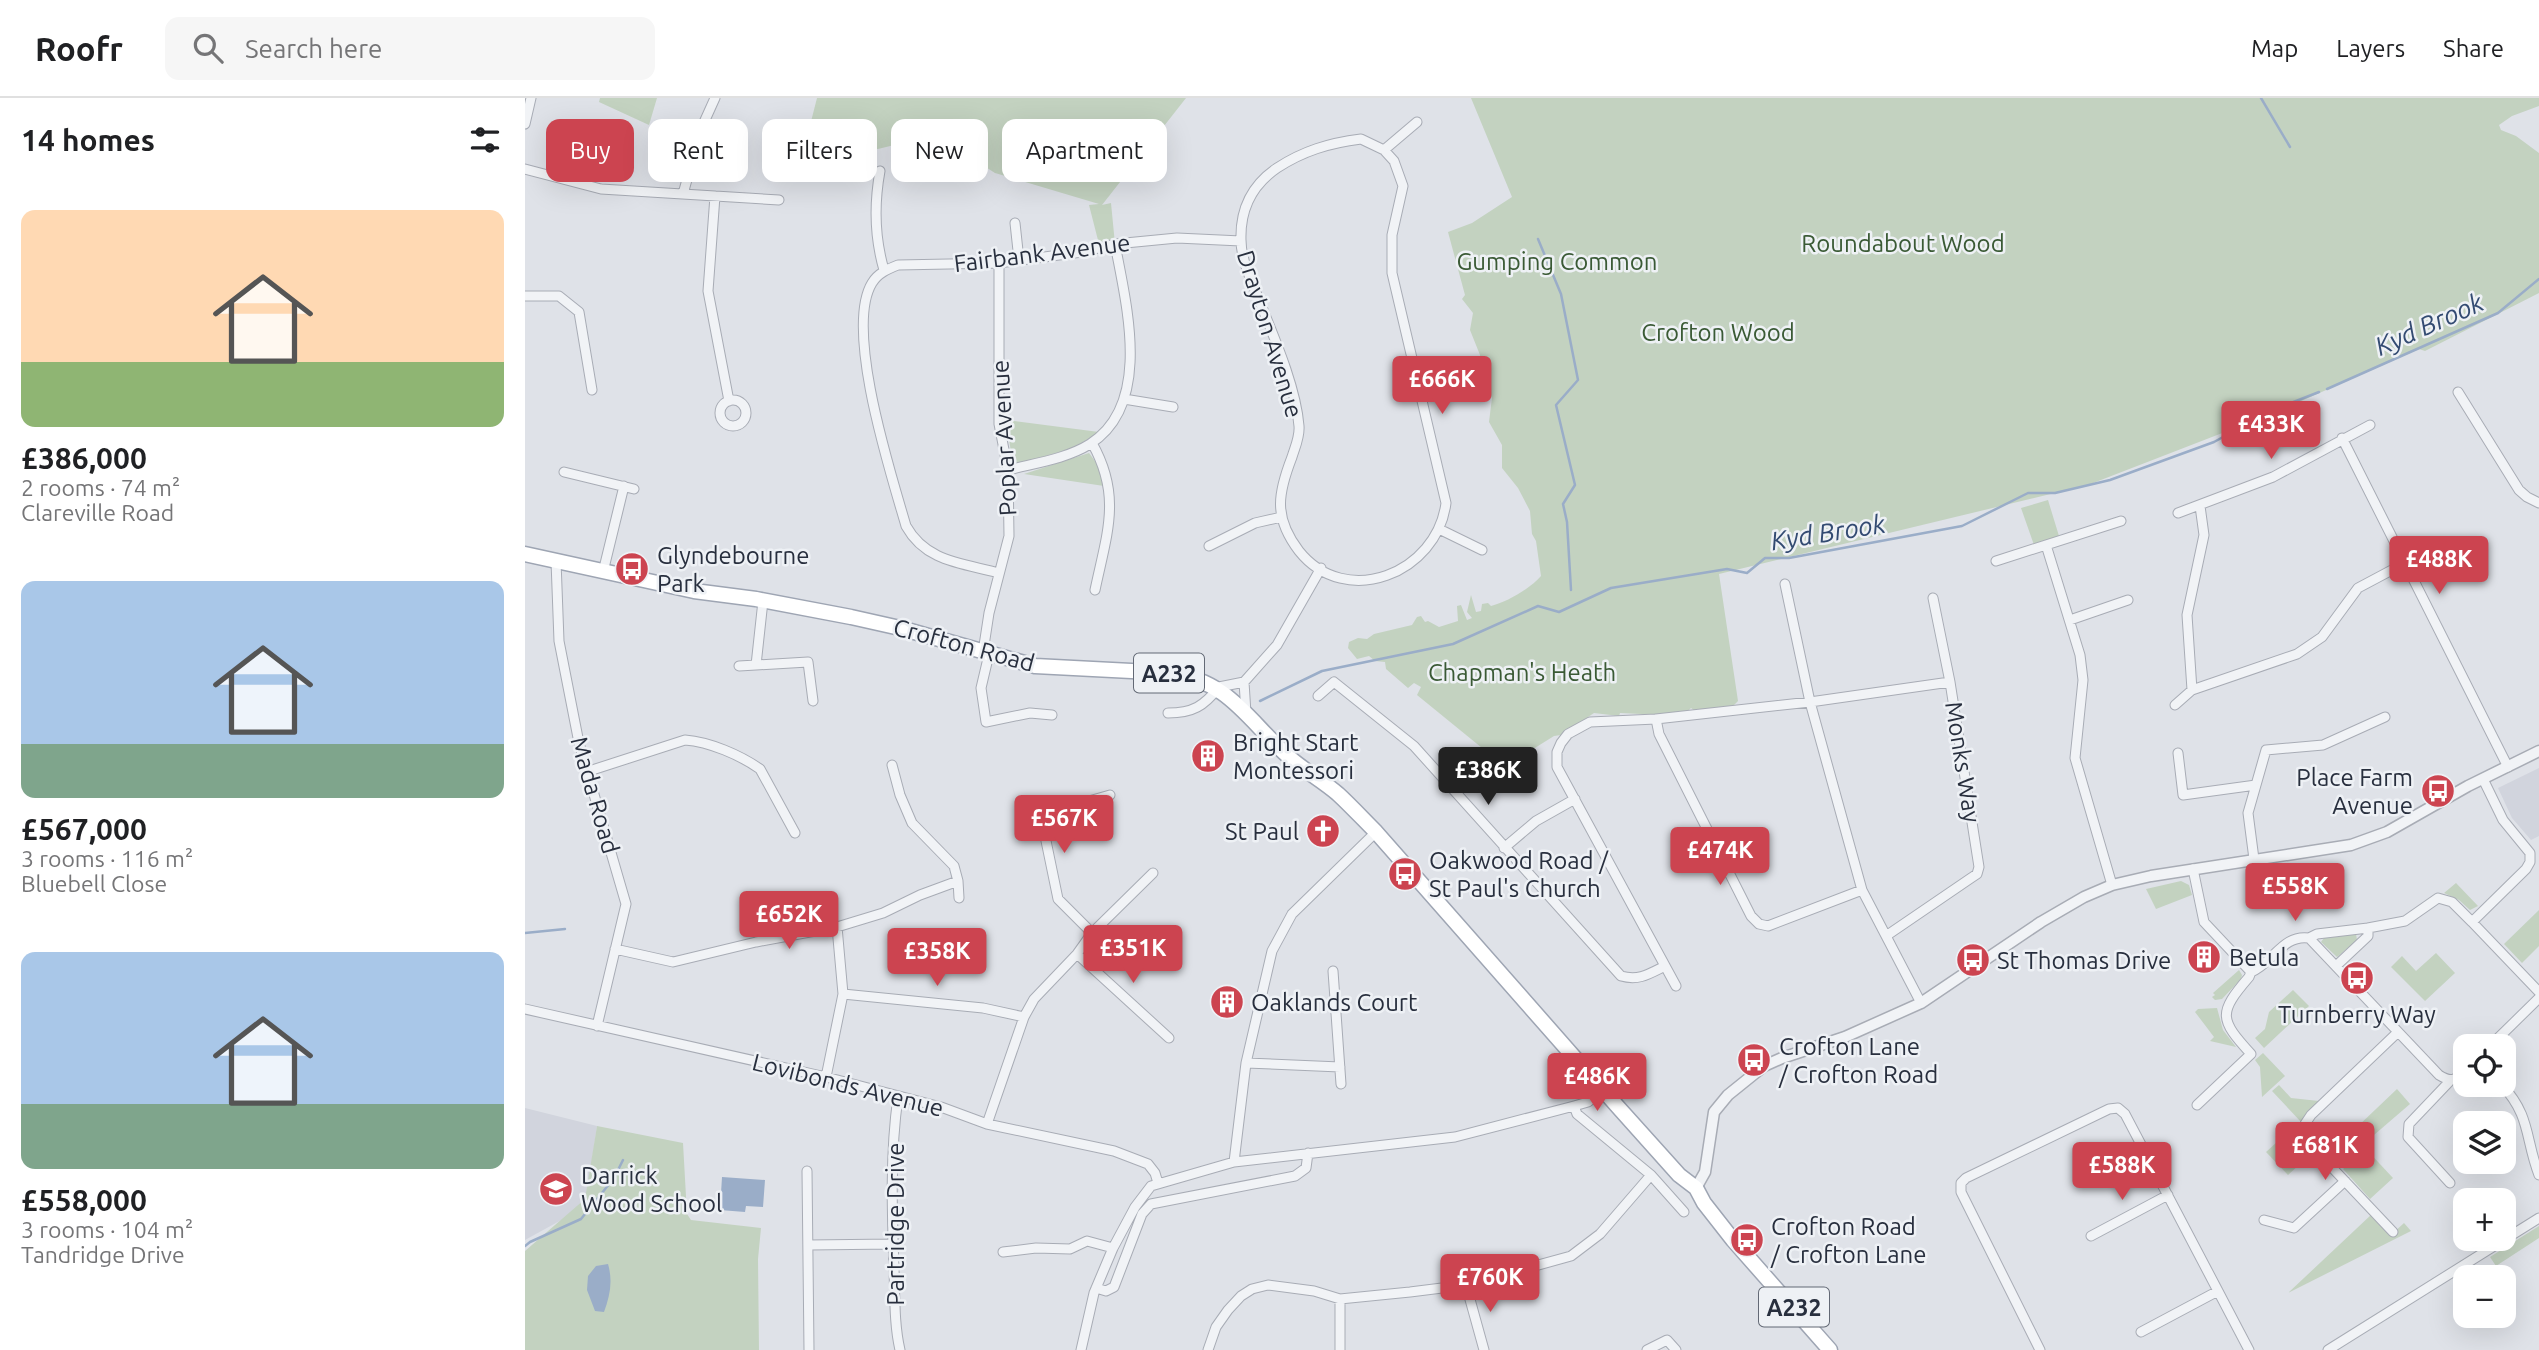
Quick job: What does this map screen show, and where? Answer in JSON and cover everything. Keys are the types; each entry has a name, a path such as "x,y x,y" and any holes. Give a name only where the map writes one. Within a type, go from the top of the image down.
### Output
{"main road":[{"name":"Crofton Road","path":"525,554 694,591 763,601 900,628 1035,666 1191,676 1217,689 1246,713 1291,758 1336,793 1376,832 1679,1175 1696,1188 1726,1231 1830,1350"}],"street":[{"path":"525,124 531,98"},
{"path":"683,194 701,129 715,98"},
{"path":"1168,713 1188,713 1210,699 1222,685 1244,682 1277,645 1321,568 1350,580 1384,578 1420,558 1444,518 1446,503 1442,479 1392,274 1392,235 1403,186 1394,162 1384,150 1417,122"},
{"name":"Drayton Avenue","path":"1321,568 1300,551 1282,517 1280,487 1298,441 1300,427 1289,380 1246,266 1241,241 1244,211 1251,193 1262,178 1309,150 1361,139 1384,150"},
{"path":"525,169 601,189 779,200"},
{"path":"880,171 876,190 876,221 884,271 872,282 866,298 863,320 877,424 906,526 913,538 935,556 999,573"},
{"path":"715,197 708,291 729,401"},
{"path":"1015,223 1019,260"},
{"name":"Fairbank Avenue","path":"884,271 898,265 999,263 1082,252 1115,244 1177,238 1241,241"},
{"path":"1008,470 1076,452 1092,443 1117,415 1124,399 1132,345 1115,244"},
{"name":"Poplar Avenue","path":"999,263 999,424 1008,470 1009,536 999,573 981,688 986,722 1030,713 1052,715"},
{"path":"525,296 559,296 579,313 592,390"},
{"path":"2458,392 2519,489 2526,497 2539,503"},
{"path":"1124,399 1173,407"},
{"path":"2178,513 2273,477 2370,425"},
{"path":"2342,438 2508,767"},
{"path":"1092,443 1102,461 1111,500 1109,524 1095,590"},
{"path":"564,472 634,489"},
{"path":"603,572 624,486"},
{"path":"2192,690 2187,615 2204,535 2200,506"},
{"path":"1209,546 1255,523 1282,517"},
{"path":"1996,561 2121,522"},
{"path":"1439,529 1482,550"},
{"path":"2046,545 2083,667 2075,758 2112,885"},
{"name":"Mada Road","path":"556,561 554,577 559,641 586,772 626,904 597,1026"},
{"path":"2175,705 2192,690 2297,654 2322,636 2358,588 2405,563"},
{"path":"1785,584 1810,702 1862,890 1921,1003"},
{"path":"1933,598 1950,682"},
{"path":"2070,620 2128,600"},
{"path":"755,665 763,601"},
{"path":"739,666 808,662 813,701"},
{"path":"1244,682 1246,713"},
{"path":"1318,696 1334,682 1414,746 1621,975 1632,979 1643,978 1665,966"},
{"name":"Monks Way","path":"1575,799 1557,767 1557,752 1568,734 1590,722 1656,719 1810,702 1950,682 1979,867 1971,878 1886,936"},
{"path":"2254,859 2248,813 2266,750 2323,745 2385,717"},
{"path":"1656,719 1665,746 1751,916 1759,924 1768,926 1862,890"},
{"path":"586,772 685,740 699,741 761,769 795,833"},
{"path":"1696,1188 1705,1172 1714,1112 1728,1095 1773,1062 1845,1037 1921,1003 2065,907 2112,885 2193,869 2351,845 2369,839 2539,751"},
{"path":"2178,753 2183,795 2256,785"},
{"path":"892,765 900,795 912,823 954,866 958,881 958,898"},
{"path":"2472,922 2526,869 2535,851 2503,820 2483,779"},
{"path":"1092,933 1058,899 1045,836 1061,809 1110,795"},
{"path":"1504,848 1536,821 1575,799 1676,986"},
{"path":"1234,1162 1246,1063 1272,951 1292,914 1376,832"},
{"path":"2193,869 2204,922 2251,972"},
{"path":"987,1124 1024,1017 1034,999 1077,954 1092,933 1153,873"},
{"path":"615,949 673,962 755,942 837,927 883,913 958,881"},
{"path":"2197,1105 2251,1054 2229,1030 2226,1018 2228,1004 2251,972 2262,968 2288,942 2302,937 2405,921 2438,898 2452,902 2539,992"},
{"path":"826,1077 843,994 837,927"},
{"path":"2336,966 2368,936 2368,928"},
{"path":"2309,938 2397,1032 2449,1082"},
{"path":"1077,954 1169,1038"},
{"path":"1333,971 1341,1084"},
{"path":"843,994 983,1008 1024,1017"},
{"path":"2502,1034 2539,998"},
{"name":"Lovibonds Avenue","path":"525,1009 826,1077 941,1107 987,1124 1114,1151 1148,1164 1158,1183"},
{"path":"2393,1233 2305,1139 2305,1124 2311,1115 2397,1032"},
{"path":"1246,1063 1340,1067"},
{"path":"2450,1183 2408,1137 2407,1130 2409,1124 2449,1082 2453,1081"},
{"path":"1081,1350 1096,1288 1113,1248 1142,1196 1151,1186 1234,1162 1455,1137 1574,1107 1588,1102 1603,1090"},
{"name":"Partridge Drive","path":"898,1097 894,1127 893,1244 896,1334 900,1350"},
{"path":"2512,1097 2525,1118 2539,1175"},
{"path":"1574,1107 1577,1114 1651,1175 1684,1212"},
{"path":"2040,1350 1961,1192 1961,1184 1966,1178 2109,1109 2118,1108 2125,1114 2249,1350"},
{"path":"1096,1288 1106,1291 1114,1287 1142,1214 1151,1204 1295,1175 1306,1168 1308,1153"},
{"path":"807,1171 809,1350"},
{"path":"1208,1350 1216,1327 1228,1310 1252,1289 1268,1285 1314,1291 1340,1298 1466,1285 1571,1256 1599,1234 1651,1175"},
{"path":"2264,1220 2294,1228 2345,1181"},
{"path":"2091,1236 2168,1195"},
{"path":"2328,1350 2539,1218"},
{"path":"1003,1252 1036,1248 1070,1249 1087,1241 1113,1248"},
{"path":"809,1245 893,1244"},
{"path":"1466,1285 1484,1350"},
{"path":"2141,1332 2218,1291"},
{"path":"1340,1298 1340,1350"},
{"path":"1647,1350 1660,1341 1667,1340 1676,1350"}],"shaded area":[{"path":"2539,768 2539,836 2531,840 2512,818 2498,788"},
{"name":"Darrick Wood School","path":"525,1108 597,1126 585,1207 525,1240"}],"green space":[{"path":"600,98 657,98 648,125 599,102"},
{"path":"817,98 1186,98 1167,122 1167,119 1002,119 1002,175 988,169 988,119 891,119 891,146 878,149 877,119 812,119"},
{"name":"Crofton Wood","path":"1471,98 2539,98 2539,106 2512,116 2499,125 2501,130 2516,136 2539,153 2539,293 2425,351 2419,349 2274,413 2088,485 1719,574 1738,701 1735,704 1707,712 1705,709 1695,711 1691,708 1685,714 1655,716 1594,713 1517,759 1498,761 1417,695 1421,687 1414,683 1408,688 1386,669 1385,662 1375,661 1369,656 1357,659 1348,648 1349,642 1358,638 1367,639 1374,634 1412,625 1417,617 1421,616 1425,622 1439,627 1458,621 1457,606 1461,605 1467,620 1472,618 1467,612 1471,595 1476,612 1481,611 1482,604 1488,603 1491,606 1504,601 1525,590 1541,576 1530,511 1518,488 1502,468 1502,445 1489,422 1492,398 1479,380 1480,355 1470,330 1473,313 1462,299 1465,295 1448,232 1472,223 1512,197"},
{"path":"1025,182 1120,182 1102,205 1111,203 1115,244 1100,248 1089,205 1099,204"},
{"path":"1006,420 1099,432 1074,448 1013,465"},
{"path":"1089,453 1101,469 1104,486 1024,474"},
{"path":"2048,500 2059,536 2034,545 2021,508"},
{"path":"2181,881 2189,885 2192,895 2156,909 2146,889"},
{"path":"2456,883 2478,906 2470,910 2459,900 2444,893"},
{"path":"2539,910 2539,946 2522,963 2504,944"},
{"path":"2356,934 2357,940 2337,957 2321,942 2324,938"},
{"path":"2436,953 2455,973 2425,1001 2391,967 2402,956 2416,971"},
{"path":"2239,970 2241,979 2222,999 2215,1000 2213,993"},
{"path":"2293,990 2309,1006 2264,1048 2255,1038 2265,1029 2269,1012"},
{"path":"2217,1008 2223,1030 2236,1047 2210,1041 2214,1037 2195,1012 2198,1009"},
{"path":"2263,1053 2285,1076 2262,1097 2260,1067 2255,1060"},
{"path":"2279,1085 2291,1098 2319,1101 2301,1122 2272,1091"},
{"path":"2397,1089 2410,1104 2367,1141 2356,1128"},
{"path":"2298,1123 2302,1142 2312,1153 2288,1175 2266,1152"},
{"path":"597,1126 683,1143 687,1214 691,1220 761,1228 758,1259 759,1350 525,1350 525,1251 585,1199"},
{"path":"2365,1148 2393,1178 2370,1199 2343,1169"},
{"path":"2372,1214 2392,1234 2404,1223 2411,1231 2288,1293"},
{"path":"2539,1226 2539,1238 2495,1265 2490,1257 2499,1251 2516,1251 2516,1241"}],"water":[{"path":"722,1177 765,1180 763,1207 746,1206 745,1212 720,1210"},
{"path":"608,1264 611,1282 608,1300 604,1312 595,1311 587,1290 588,1276 596,1266"}],"waterway":[{"path":"2261,98 2290,147"},
{"path":"1538,239 1561,294 1578,380 1556,405 1575,485 1563,504 1567,522 1571,590"},
{"name":"Kyd Brook","path":"2327,389 2498,313 2539,279"},
{"name":"Kyd Brook","path":"1260,701 1322,671 1453,644 1538,606 1559,612 1611,588 1727,569 1747,573 1765,558 1789,558 1962,526 2028,493 2055,493 2110,480 2214,442 2270,411 2319,392"},
{"name":"Kyd Brook","path":"525,933 565,929"},
{"path":"525,1246 581,1219 614,1178 623,1160"}],"place":[{"name":"Glyndebourne Park","path":"632,569"},
{"name":"Bright Start Montessori","path":"1208,756"},
{"name":"Place Farm Avenue","path":"2438,791"},
{"name":"St Paul","path":"1323,831"},
{"name":"Oakwood Road / St Paul's Church","path":"1405,874"},
{"name":"Betula","path":"2204,957"},
{"name":"St Thomas Drive","path":"1973,960"},
{"name":"Turnberry Way","path":"2357,978"},
{"name":"Oaklands Court","path":"1227,1002"},
{"name":"Crofton Lane / Crofton Road","path":"1754,1060"},
{"name":"Darrick Wood School","path":"556,1189"},
{"name":"Crofton Road / Crofton Lane","path":"1747,1240"}],"park label":[{"name":"Roundabout Wood","path":"1903,243"},
{"name":"Gumping Common","path":"1557,261"},
{"name":"Chapman's Heath","path":"1522,672"}]}
